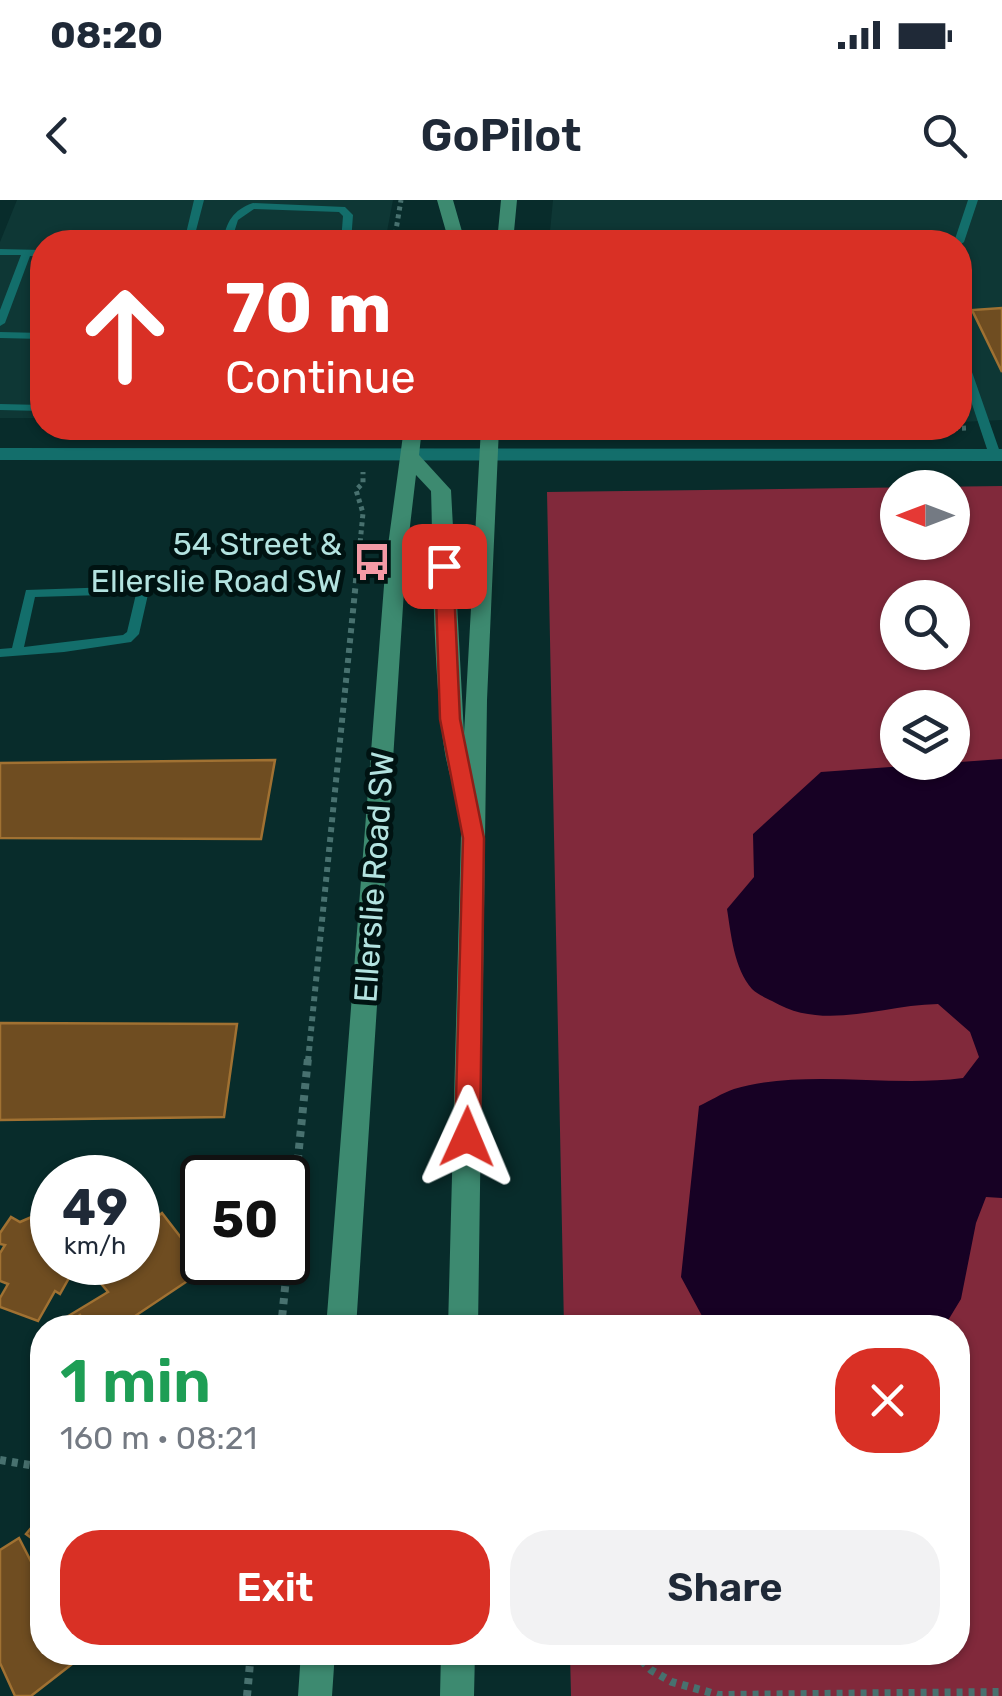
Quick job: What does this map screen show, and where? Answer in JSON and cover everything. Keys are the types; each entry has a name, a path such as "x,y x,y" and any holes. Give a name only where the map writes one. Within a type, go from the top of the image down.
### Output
{"main road":[{"path":"440,230 445,200"},
{"path":"445,200 454,230"},
{"path":"507,230 509,200"},
{"name":"Ellerslie Road SW","path":"342,1315 396,560 412,440"},
{"path":"478,440 489,456"},
{"path":"464,1315 473,838 490,440"},
{"path":"410,456 441,490 450,719 473,838"},
{"path":"315,1696 317,1665"},
{"path":"458,1665 458,1696"}],"street":[{"path":"0,454 998,455"}],"lane":[{"path":"191,230 198,200"},
{"path":"963,230 973,200"},
{"path":"230,230 240,210 253,206 342,209 348,215 347,230"},
{"path":"0,252 30,252"},
{"path":"0,324 26,252"},
{"path":"0,336 30,336"},
{"path":"972,385 998,455"},
{"path":"0,406 30,407"},
{"path":"0,653 16,652 127,638 132,634 143,590 30,594 16,652"}],"path":[{"path":"396,230 401,200"},
{"path":"282,1315 363,512 356,490 363,483"},
{"path":"0,1460 30,1465"},
{"path":"247,1696 249,1665"},
{"path":"646,1665 688,1690 719,1695 1002,1692"}],"shaded area":[{"path":"17,200 393,200 387,230 30,230 30,418 0,418 0,242"},
{"path":"553,200 1002,200 1002,420 972,421 972,230 550,230"},
{"path":"970,486 1002,486 1002,1696 571,1696 570,1665 970,1665 970,1315 564,1315 547,492 880,488 880,560 970,560"},
{"path":"1002,759 1002,1198 986,1197 976,1223 961,1299 951,1315 702,1315 681,1277 699,1106 734,1089 790,1080 963,1078 979,1057 970,1032 938,1004 812,1015 792,1010 752,989 737,961 727,909 754,877 753,834 821,772 880,768 880,780 970,780 970,761"}],"building":[{"path":"1002,308 1002,372 972,310"},
{"path":"275,760 261,839 0,838 0,763"},
{"path":"0,1023 237,1024 224,1117 0,1120"},
{"path":"162,1213 180,1236 182,1285 136,1315 70,1315 108,1292 102,1285 160,1285"},
{"path":"11,1217 20,1222 30,1218 30,1285 65,1285 60,1294 55,1291 41,1315 30,1318 0,1307 8,1284 0,1281 0,1253 5,1245 0,1244 0,1233"},
{"path":"19,1538 30,1560 30,1665 71,1665 31,1696 15,1696 0,1663 0,1550"}],"place":[{"name":"54 Street & Ellerslie Road SW","path":"372,562"}],"route":[{"path":"444,566 450,719 473,838 467,1137"}]}
